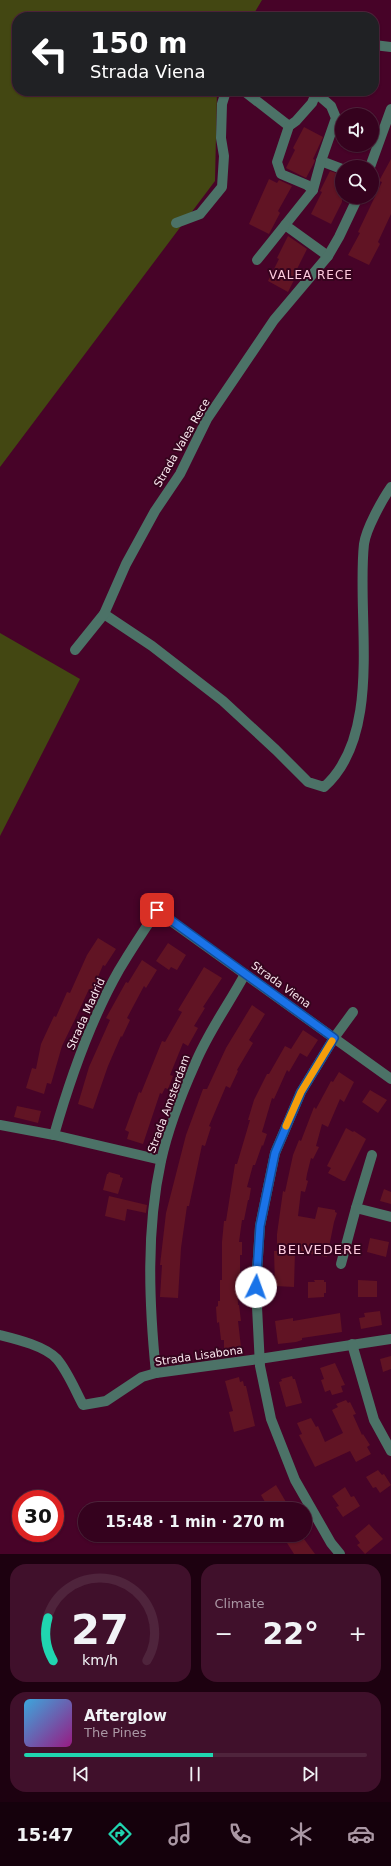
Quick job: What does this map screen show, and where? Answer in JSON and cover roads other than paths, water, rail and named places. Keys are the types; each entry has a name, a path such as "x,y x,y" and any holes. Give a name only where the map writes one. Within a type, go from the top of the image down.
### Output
{"street":[{"path":"379,46 391,47"},
{"path":"176,223 200,214 222,186 224,156 221,138 222,110 225,96"},
{"path":"250,96 289,126"},
{"path":"313,190 307,185 282,174 277,162 289,126 296,121 312,103 315,96"},
{"path":"257,260 313,190 321,161 336,118 331,106 320,96"},
{"path":"373,160 391,109"},
{"path":"321,161 335,166"},
{"name":"Strada Valea Rece","path":"76,650 104,614 126,564 155,511 180,474 207,419 274,320 328,256 355,204"},
{"path":"285,225 328,256"},
{"path":"104,614 158,651 222,701 276,750 308,782 324,787 336,776 356,734 364,672 364,543 379,504 391,487"},
{"name":"Strada Viena","path":"157,910 391,1079"},
{"name":"Strada Madrid","path":"54,1135 69,1083 88,1034 119,971 157,910"},
{"name":"Strada Amsterdam","path":"156,1373 150,1318 151,1265 153,1214 161,1160 175,1116 195,1063 220,1015 245,974"},
{"path":"340,1554 331,1543 295,1480 271,1419 259,1359 256,1287 260,1226 275,1153 301,1092 334,1038 353,1012"},
{"path":"0,1125 54,1135 161,1160"},
{"path":"341,1264 372,1155"},
{"path":"356,1208 391,1217"},
{"name":"Strada Lisabona","path":"0,1335 20,1340 45,1350 56,1358 83,1405 106,1401 142,1377 156,1373 391,1339"},
{"path":"352,1344 374,1420 391,1451"}],"district":[{"name":"VALEA RECE","path":"311,275"},
{"name":"BELVEDERE","path":"320,1249"}]}
